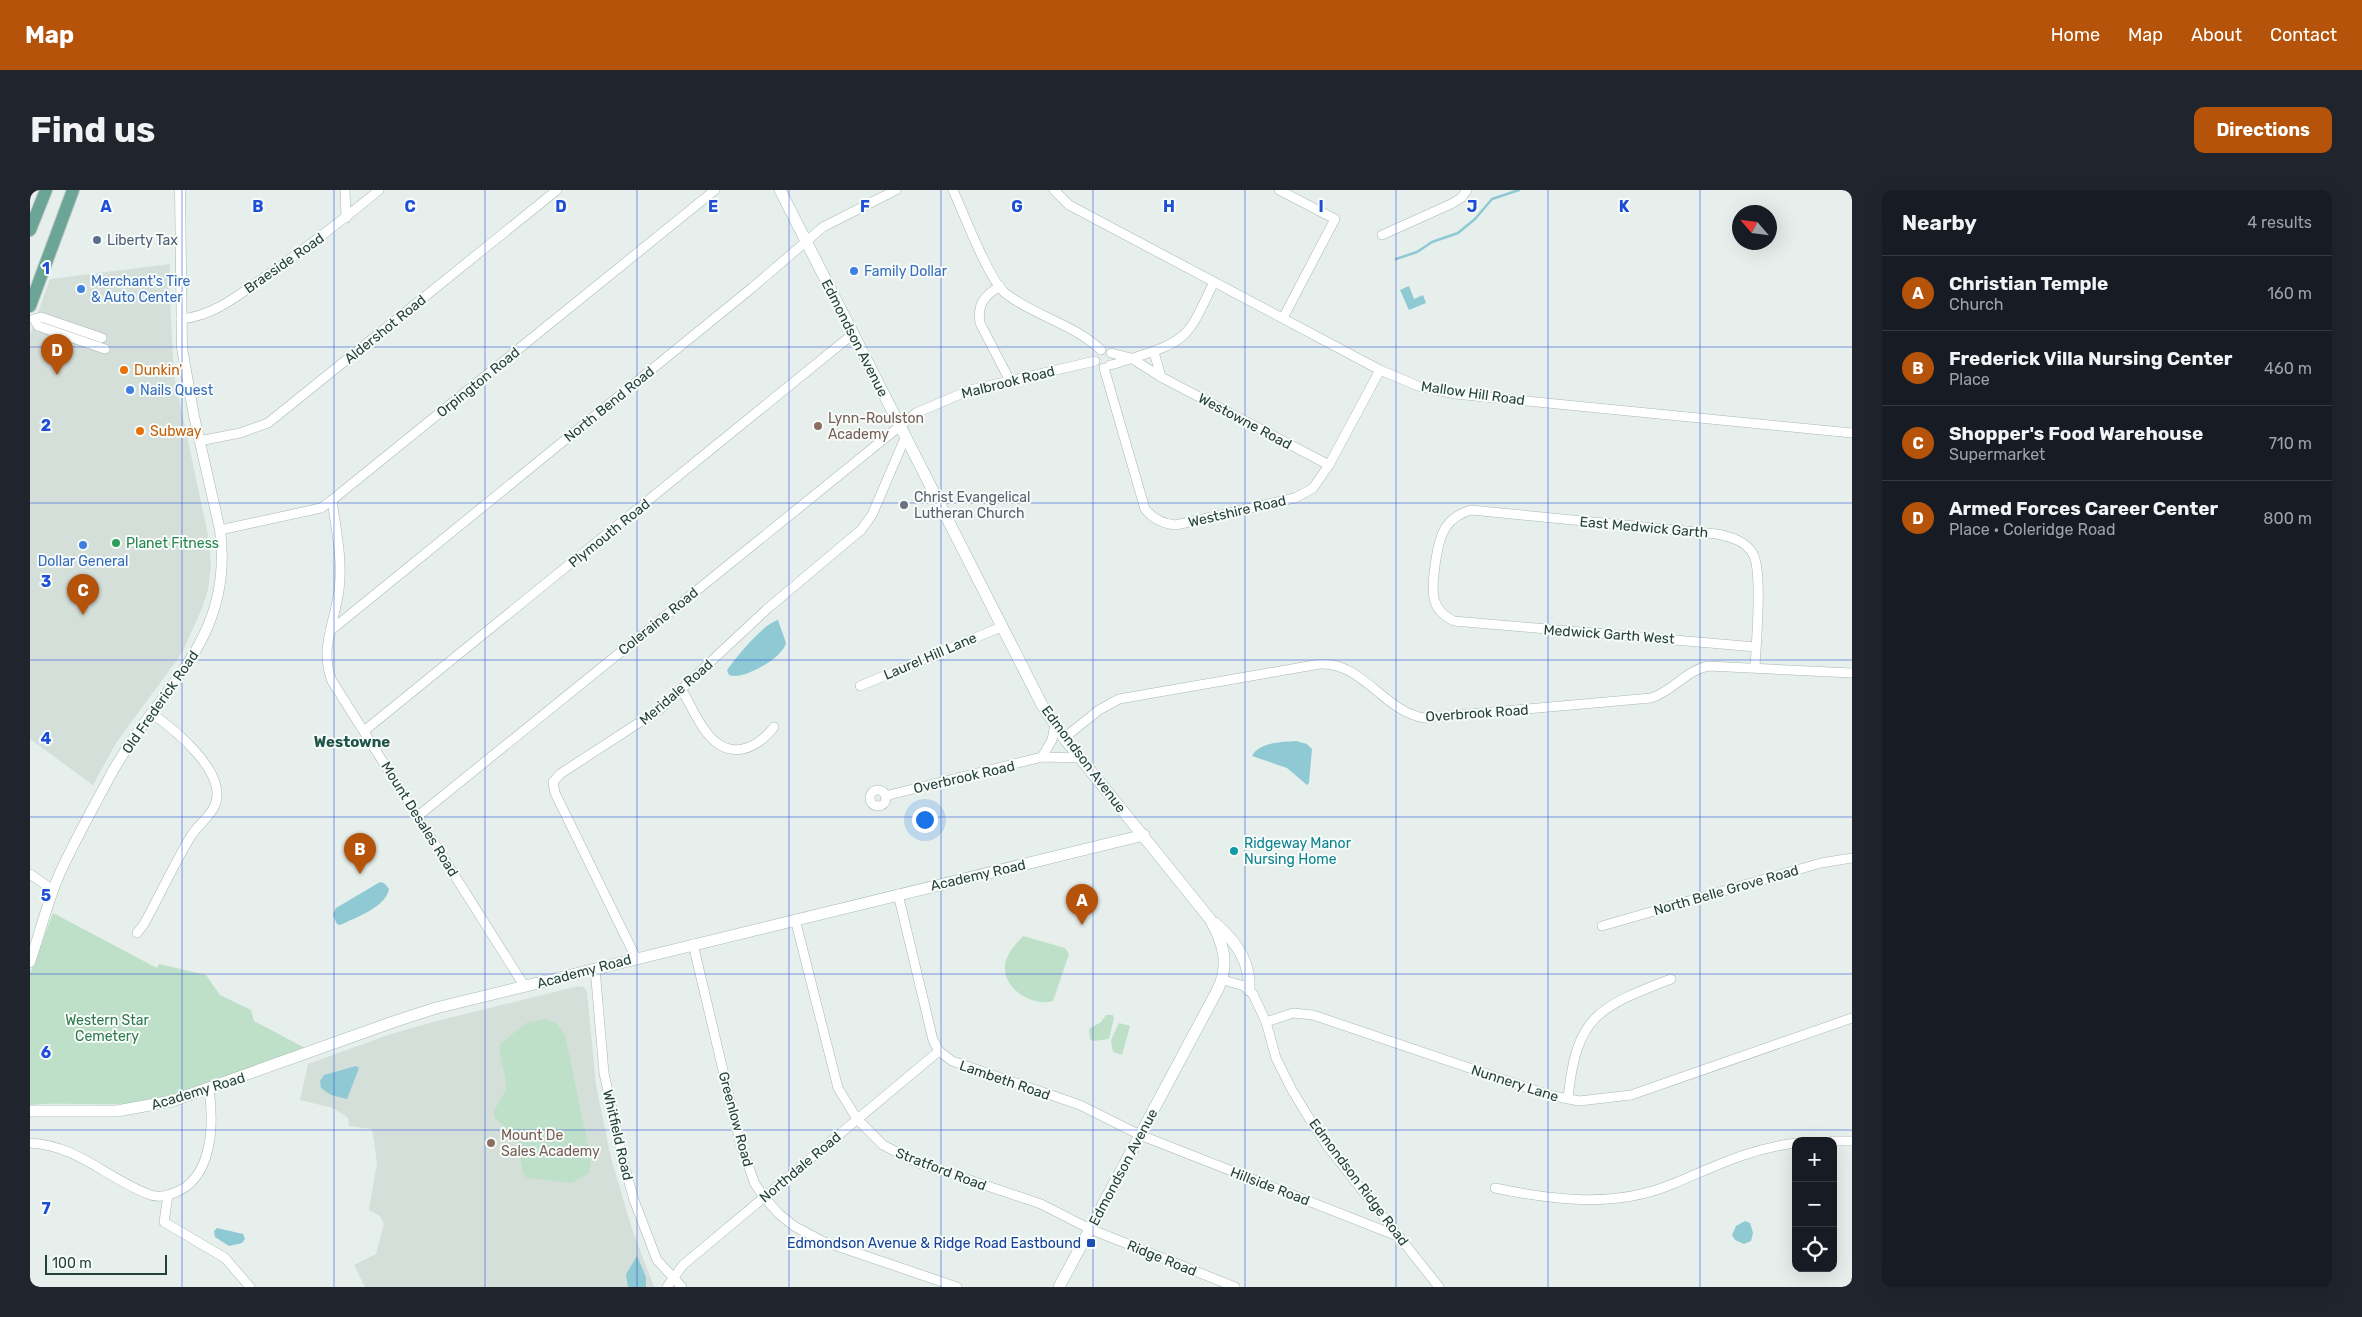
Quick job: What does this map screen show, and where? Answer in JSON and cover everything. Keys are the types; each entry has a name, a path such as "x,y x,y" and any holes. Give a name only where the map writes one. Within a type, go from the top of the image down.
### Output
{"main road":[{"path":"30,230 46,190"},
{"path":"30,306 74,190"},
{"name":"Edmondson Avenue","path":"780,190 1027,679 1064,738 1210,919 1217,931 1224,952 1223,980 1059,1287"},
{"name":"Academy Road","path":"30,1111 117,1110 145,1107 209,1089 393,1022 595,968 1144,835"},
{"path":"1210,919 1226,932 1244,960 1250,980 1249,990"}],"street":[{"name":"Old Frederick Road","path":"30,962 53,890 110,776 151,713 191,660 209,627 217,599 222,568 220,530 186,376 181,320 180,190"},
{"path":"345,190 346,218"},
{"name":"Braeside Road","path":"181,320 196,318 224,305 314,244 380,190"},
{"name":"Aldershot Road","path":"199,441 254,429 268,423 557,190"},
{"name":"Orpington Road","path":"220,530 321,508 715,190"},
{"name":"North Bend Road","path":"330,630 822,227 896,190"},
{"path":"953,190 1000,286 1013,298 1089,339 1101,350 1132,358"},
{"name":"Mallow Hill Road","path":"1054,190 1069,205 1380,370 1418,386 1455,394 1852,434"},
{"path":"1279,190 1335,219 1284,318"},
{"path":"1382,235 1451,204 1467,190"},
{"path":"1101,350 1095,356 1095,361 1097,366 1107,367 1165,348 1187,334 1214,282"},
{"path":"1000,286 986,294 979,308 979,315 980,323 1010,381"},
{"path":"32,318 41,317 102,338"},
{"path":"32,318 38,326 105,349"},
{"name":"Plymouth Road","path":"364,731 853,334"},
{"path":"1154,352 1161,377"},
{"path":"1107,367 1113,359 1111,353"},
{"name":"Westowne Road","path":"1132,358 1161,377 1329,465"},
{"name":"Malbrook Road","path":"898,426 916,413 970,390 1095,361"},
{"name":"Westshire Road","path":"1107,367 1145,509 1151,517 1168,524 1184,524 1305,494 1320,480 1380,370"},
{"name":"Coleraine Road","path":"418,816 898,426"},
{"name":"Meridale Road","path":"636,958 555,792 553,782 560,774 649,718 682,690 767,609 861,530 872,515 905,438"},
{"name":"Mount Desales Road","path":"332,500 340,572 339,590 325,660 327,669 332,681 525,987"},
{"name":"East Medwick Garth","path":"1462,623 1441,613 1434,601 1434,589 1442,534 1452,519 1471,510 1717,534 1739,540 1753,553 1757,568 1756,647"},
{"name":"Medwick Garth West","path":"1462,623 1756,647"},
{"name":"Laurel Hill Lane","path":"860,686 1001,626"},
{"path":"1755,667 1756,647"},
{"name":"Overbrook Road","path":"1064,738 1099,710 1119,699 1320,664 1331,664 1346,669 1405,713 1425,718 1651,698 1669,691 1689,673 1699,668 1718,665 1852,673"},
{"path":"682,690 705,732 711,739 728,748 746,749 755,746 774,727"},
{"path":"137,933 144,924 190,837 212,810 216,797 214,780 205,764 173,730 151,713"},
{"path":"1042,757 1052,740 1054,724"},
{"name":"Overbrook Road","path":"885,796 1042,757 1081,758"},
{"name":"North Belle Grove Road","path":"1602,926 1821,863 1852,858"},
{"path":"30,874 53,890"},
{"path":"898,894 929,1024 939,1051"},
{"name":"Stratford Road","path":"795,919 832,1072 841,1095 857,1119 883,1145 899,1154 1041,1204 1090,1229"},
{"name":"Greenlow Road","path":"692,944 741,1146 755,1184 764,1197 779,1214 815,1238 957,1287"},
{"name":"Whitfield Road","path":"595,968 598,1022 612,1118 634,1200 657,1260 682,1287"},
{"path":"1568,1099 1572,1065 1577,1049 1593,1021 1612,1004 1671,979"},
{"path":"1223,980 1244,986 1249,990"},
{"name":"Edmondson Ridge Road","path":"1249,990 1266,1022 1276,1058 1292,1090 1328,1147 1439,1287"},
{"name":"Nunnery Lane","path":"1266,1022 1293,1013 1313,1015 1568,1099 1594,1100 1631,1095 1852,1018"},
{"name":"Northdale Road","path":"667,1287 683,1265 939,1051"},
{"name":"Lambeth Road","path":"939,1051 964,1067 1080,1105 1140,1135"},
{"path":"30,1143 49,1144 68,1151 149,1195 168,1196 188,1185 204,1165 211,1118 209,1089"},
{"name":"Hillside Road","path":"1140,1135 1400,1237"},
{"path":"1837,1141 1852,1141"},
{"path":"1495,1188 1559,1199 1613,1198 1651,1191 1670,1185 1733,1157 1792,1145"},
{"path":"168,1196 164,1222 225,1258 250,1287"},
{"name":"Ridge Road","path":"1090,1229 1234,1287"}],"shaded area":[{"path":"170,264 169,282 174,375 208,535 211,564 208,590 182,653 116,743 93,785 30,739 30,335 50,279"},
{"name":"Mount De Sales Academy","path":"578,986 584,987 587,992 596,1085 611,1158 632,1229 654,1287 365,1287 354,1265 376,1254 384,1224 380,1216 369,1210 377,1163 372,1129 349,1126 348,1118 333,1108 300,1100 308,1064 388,1035 433,1022"}],"green space":[{"name":"Western Star Cemetery","path":"53,913 157,968 159,964 206,975 220,995 251,1010 254,1021 305,1048 205,1085 145,1101 116,1104 30,1105 30,973"},
{"path":"1023,936 1065,948 1069,954 1053,1001 1038,1002 1023,996 1010,985 1005,970 1006,960 1010,951"},
{"path":"1106,1015 1113,1015 1114,1018 1109,1039 1094,1041 1090,1039 1089,1029 1101,1022"},
{"path":"545,1019 557,1024 565,1035 591,1159 589,1173 572,1183 527,1178 523,1173 516,1138 494,1117 495,1109 506,1088 500,1044 526,1023"},
{"path":"1119,1023 1130,1026 1122,1055 1113,1052 1111,1040"}],"water":[{"path":"1409,286 1414,299 1423,295 1426,303 1409,310 1400,290"},
{"path":"778,620 786,643 778,655 761,667 743,675 729,675 727,670 744,649 765,628"},
{"path":"1296,741 1307,744 1312,749 1309,783 1307,785 1287,768 1252,756 1255,751 1265,745"},
{"path":"380,882 384,883 389,889 382,901 361,915 340,925 337,924 333,915 336,908"},
{"path":"356,1066 359,1068 347,1099 331,1095 321,1088 320,1081 324,1075"},
{"path":"1745,1221 1750,1223 1753,1233 1751,1241 1744,1244 1735,1240 1732,1235 1736,1226"},
{"path":"217,1228 243,1234 245,1239 242,1243 229,1246 215,1237 214,1231"},
{"path":"637,1256 646,1277 646,1287 628,1287 626,1274"}],"waterway":[{"path":"1396,259 1417,252 1432,242 1458,233 1475,219 1492,199 1519,190"}],"place":[{"name":"Liberty Tax","path":"97,240"},
{"name":"Family Dollar","path":"854,271"},
{"name":"Merchant's Tire & Auto Center","path":"81,289"},
{"name":"Dunkin'","path":"124,370"},
{"name":"Armed Forces Career Center","path":"57,375"},
{"name":"Nails Quest","path":"130,390"},
{"name":"Lynn-Roulston Academy","path":"818,426"},
{"name":"Subway","path":"140,431"},
{"name":"Christ Evangelical Lutheran Church","path":"904,505"},
{"name":"Planet Fitness","path":"116,543"},
{"name":"Dollar General","path":"83,545"},
{"name":"Shopper's Food Warehouse","path":"83,615"},
{"name":"Ridgeway Manor Nursing Home","path":"1234,851"},
{"name":"Frederick Villa Nursing Center","path":"360,874"},
{"name":"Christian Temple","path":"1082,925"},
{"name":"Mount De Sales Academy","path":"491,1143"},
{"name":"Edmondson Avenue & Ridge Road Eastbound","path":"1091,1243"}],"district":[{"name":"Westowne","path":"352,742"}]}
